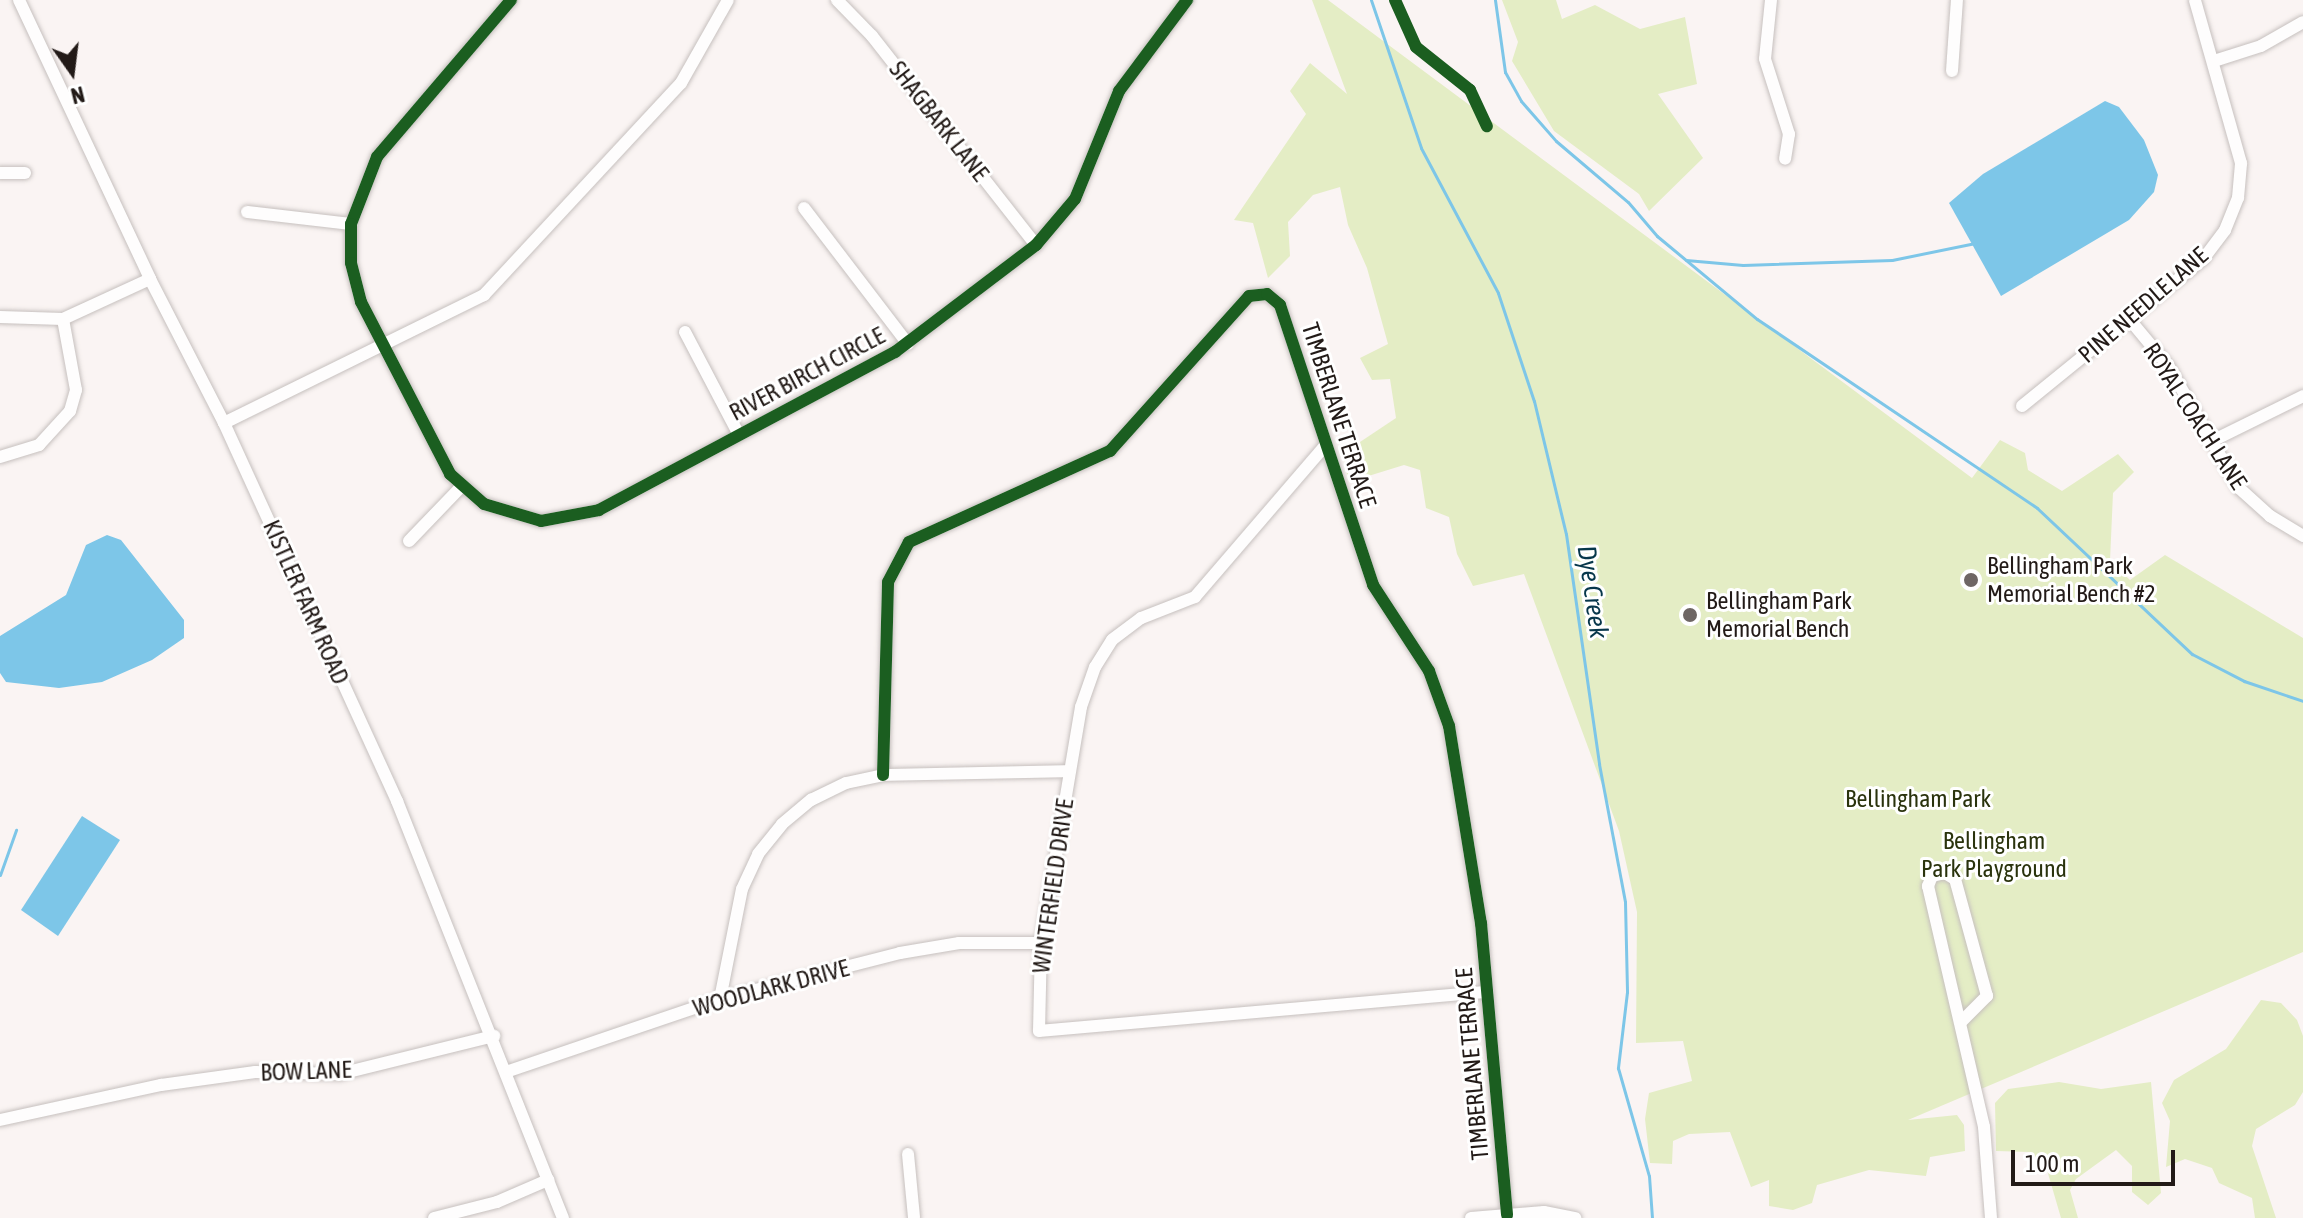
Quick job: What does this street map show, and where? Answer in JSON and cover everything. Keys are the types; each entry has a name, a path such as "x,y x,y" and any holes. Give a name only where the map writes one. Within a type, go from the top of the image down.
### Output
{"street":[{"name":"KISTLER FARM ROAD","path":"19,0 150,279 224,423 397,801 509,1071 563,1218"},
{"path":"247,212 351,224 377,157 511,0"},
{"path":"224,423 463,307 502,279 681,83 728,0"},
{"name":"SHAGBARK LANE","path":"837,0 872,36 1036,245"},
{"name":"RIVER BIRCH CIRCLE","path":"351,224 353,282 433,448 461,487 512,516 570,519 599,510 908,344 1036,245 1075,199 1119,91 1187,0"},
{"path":"1771,0 1765,59 1789,134 1785,159"},
{"path":"1952,71 1957,0"},
{"name":"PINE NEEDLE LANE","path":"2022,406 2204,258 2225,230 2238,198 2237,140 2195,0"},
{"path":"2214,61 2261,46 2303,22"},
{"path":"0,173 25,173"},
{"path":"804,208 908,344"},
{"path":"0,317 63,319 150,279"},
{"name":"TIMBERLANE TERRACE","path":"883,775 888,582 909,542 1110,451 1249,296 1267,294 1280,305 1324,447 1373,585 1429,671 1449,726 1466,815 1487,992 1507,1215"},
{"path":"0,457 39,445 70,411 76,390 63,319"},
{"name":"ROYAL COACH LANE","path":"2130,320 2169,367 2239,488 2270,516 2303,536"},
{"path":"685,332 739,435"},
{"path":"2210,442 2303,396"},
{"name":"WINTERFIELD DRIVE","path":"1324,447 1195,597 1141,618 1112,640 1086,693 1069,771 1041,943 1039,1031 1487,992"},
{"path":"409,541 461,487"},
{"path":"720,999 742,889 758,854 782,824 811,800 846,783 883,775 1069,771"},
{"path":"1961,1022 1987,996 1955,879 1945,873 1932,876 1928,886 1984,1127 1991,1218"},
{"name":"WOODLARK DRIVE","path":"509,1071 720,999 900,953 959,943 1041,943"},
{"name":"BOW LANE","path":"0,1120 161,1085 255,1072 340,1074 494,1036"},
{"path":"908,1154 914,1218"},
{"path":"434,1218 497,1202 548,1180"},
{"path":"1471,1218 1544,1212 1575,1218"}],"green space":[{"name":"Bellingham Park","path":"1312,0 1328,0 1972,478 2000,440 2025,453 2028,470 2062,491 2118,454 2134,472 2113,493 2110,561 2130,580 2165,555 2303,638 2303,952 1908,1120 1957,1115 1964,1125 1965,1151 1930,1157 1926,1176 1869,1170 1817,1185 1812,1203 1793,1210 1769,1206 1769,1180 1751,1187 1730,1132 1689,1134 1673,1141 1672,1164 1650,1163 1645,1119 1649,1093 1692,1081 1683,1041 1636,1043 1637,912 1619,831 1524,574 1473,586 1457,554 1449,517 1426,508 1420,470 1404,465 1349,482 1342,454 1396,418 1390,379 1372,380 1360,358 1388,344 1367,268 1348,225 1340,187 1313,195 1288,222 1290,256 1268,278 1253,223 1234,220 1306,114 1290,91 1310,63 1347,94"},
{"path":"1502,0 1556,0 1562,19 1595,5 1640,29 1685,17 1697,84 1658,94 1703,158 1649,211 1639,194 1554,131 1512,61 1518,42"},
{"path":"2261,1000 2281,1003 2297,1020 2303,1036 2303,1092 2295,1105 2256,1129 2252,1146 2276,1218 2255,1218 2252,1198 2219,1183 2212,1168 2185,1159 2166,1167 2170,1121 2162,1103 2174,1080 2226,1049"},
{"path":"2059,1082 2101,1089 2151,1082 2161,1193 2148,1205 2132,1192 2132,1166 2116,1150 2076,1179 2070,1190 2078,1218 2061,1218 2047,1170 2029,1152 1996,1151 1995,1103 2008,1089"}],"water":[{"path":"2105,101 2119,107 2144,140 2158,175 2154,192 2129,220 2001,296 1949,203 1983,174"},
{"path":"107,535 121,540 184,620 184,638 152,660 102,682 59,688 6,682 0,673 0,636 66,595 86,545"},
{"path":"82,816 120,840 58,936 21,910"}],"waterway":[{"name":"Dye Creek","path":"1371,0 1421,148 1498,293 1534,401 1566,534 1599,764 1625,902 1627,992 1618,1068 1649,1176 1652,1218"},
{"path":"1495,0 1505,72 1521,101 1556,141 1628,202 1657,236 1757,319 2037,508 2192,654 2244,681 2303,701"},
{"path":"1686,260 1743,265 1892,260 1975,243"},
{"path":"0,875 16,830"}],"cycle path":[{"path":"511,0 377,157 351,224 351,263 361,302 450,474 484,504 541,521 599,510 895,352 1036,245 1075,199 1119,91 1187,0"},
{"path":"1395,0 1416,47 1470,90 1487,126"},
{"path":"883,775 888,582 909,542 1110,451 1249,296 1267,294 1280,305 1373,585 1429,671 1449,726 1481,923 1507,1215"}],"place":[{"name":"Bellingham Park Memorial Bench #2","path":"1971,580"},
{"name":"Bellingham Park Memorial Bench","path":"1690,615"}],"park label":[{"name":"Bellingham Park Playground","path":"1994,855"}]}
